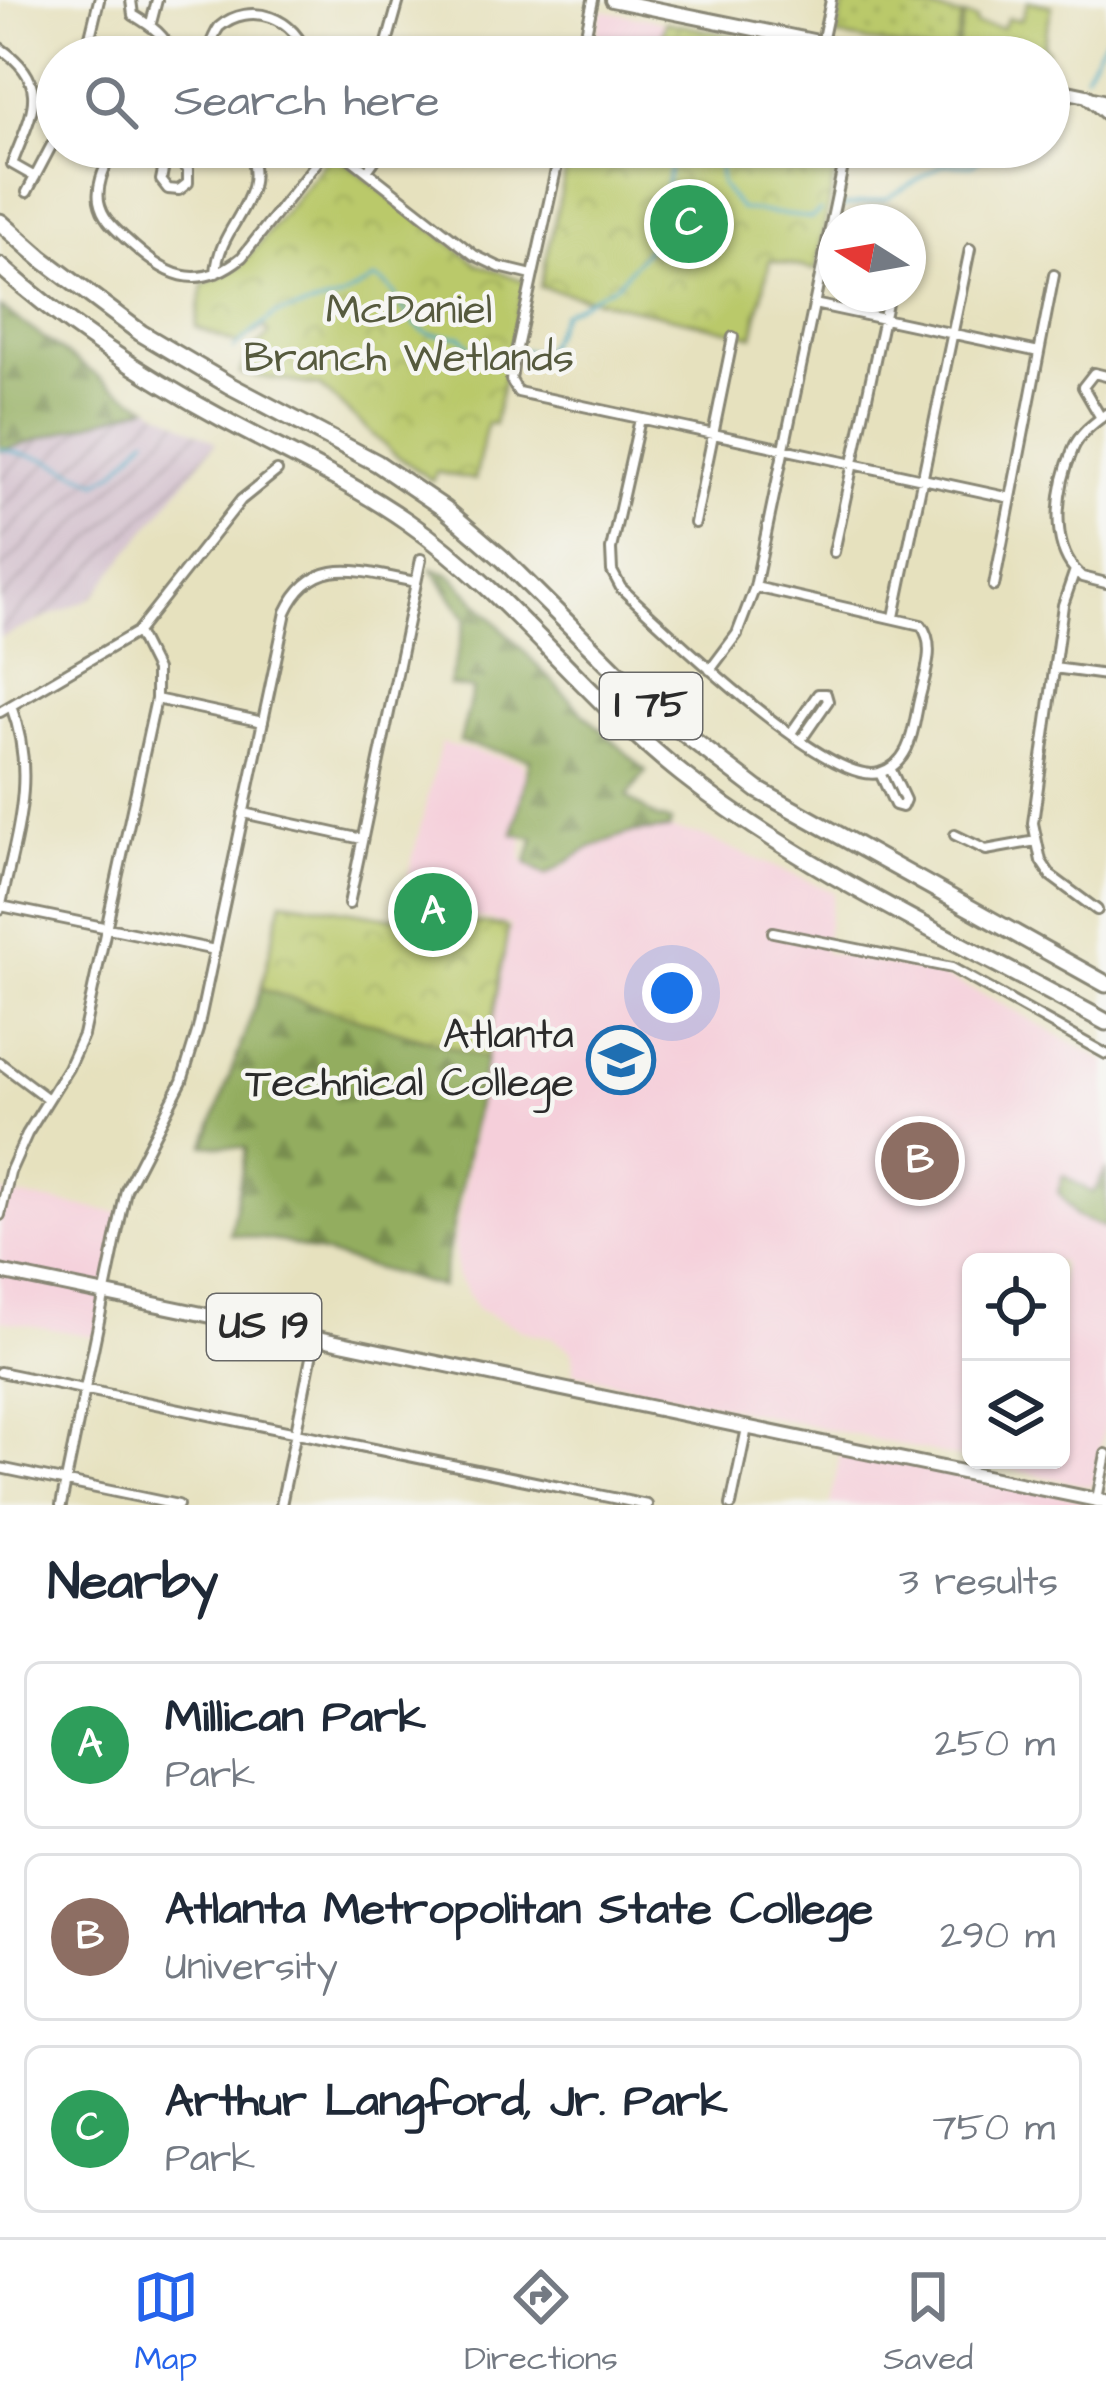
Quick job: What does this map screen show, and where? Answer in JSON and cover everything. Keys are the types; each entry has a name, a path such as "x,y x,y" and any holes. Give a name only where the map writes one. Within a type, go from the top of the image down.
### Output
{"highway":[{"name":"I 75","path":"0,222 141,333 377,463 445,509 494,550 660,715 758,790 1106,984"},
{"name":"I 75","path":"0,270 161,384 365,495 423,533 467,568 645,744 732,811 826,869 1106,1022"}],"main road":[{"path":"612,0 686,9 794,36"},
{"path":"1070,92 1088,96 1106,113"},
{"name":"US 19","path":"0,1272 1100,1502"}],"street":[{"path":"90,36 99,0"},
{"path":"131,0 133,15 164,36"},
{"path":"151,23 157,0"},
{"path":"389,36 399,0"},
{"path":"585,36 593,0"},
{"path":"823,36 831,0"},
{"path":"214,36 237,15 258,10 287,20 300,36"},
{"path":"0,48 31,78 36,102 12,164 34,177"},
{"path":"1088,96 1106,100"},
{"path":"27,192 39,168"},
{"path":"107,168 98,192 113,228 174,274 197,278 242,257 315,168"},
{"path":"164,168 161,180 168,189 178,190 188,183 186,168"},
{"path":"215,273 221,245 255,186 256,168"},
{"path":"361,168 474,255 532,275"},
{"path":"367,172 370,168"},
{"path":"556,168 513,366 511,380 518,392 1011,498"},
{"path":"710,670 737,634 754,587 843,168"},
{"path":"894,617 970,249"},
{"path":"994,586 1054,274"},
{"path":"814,304 1039,352"},
{"path":"834,552 885,312"},
{"path":"695,523 733,337"},
{"path":"1106,376 1094,373 1083,387 1104,416 1073,448 1057,539 1082,577 1106,584"},
{"path":"640,418 611,549 612,572 620,588 710,670 801,740 848,771 890,768 911,742 930,645 921,625 754,587"},
{"path":"0,712 136,632 241,500 277,471"},
{"path":"349,904 421,559"},
{"path":"62,1505 126,1190 185,1073 286,613 303,585 321,573 343,569 416,582"},
{"path":"1076,570 1063,605 1033,823 1041,861 1051,876 1097,910"},
{"path":"0,1215 10,1172 82,1035 108,928 156,699 156,670 136,632"},
{"path":"1054,668 1106,676"},
{"path":"791,733 818,694 826,694 828,701 801,740"},
{"path":"156,699 263,722"},
{"path":"11,706 24,747 26,779 0,908 215,950"},
{"path":"880,772 895,805 902,807 905,800 890,768"},
{"path":"243,814 362,838"},
{"path":"956,835 986,850 1036,842"},
{"path":"773,932 952,968 1106,1054"},
{"path":"0,1064 48,1099"},
{"path":"281,1505 315,1338"},
{"path":"0,1372 647,1505"},
{"path":"731,1505 747,1428"},
{"path":"1100,1502 1106,1454"},
{"path":"0,1468 178,1505"}],"shaded area":[{"path":"602,10 665,22 662,36 596,36"},
{"path":"149,406 216,442 93,597 0,638 0,451"},
{"path":"441,743 524,763 522,861 546,875 591,847 629,833 669,829 700,835 834,892 823,952 936,974 993,999 1106,1062 1106,1418 1092,1487 1010,1469 1070,1469 1070,1253 962,1253 962,1458 573,1373 569,1348 477,1309 457,1275 454,1243 511,925 402,900"},
{"path":"0,1193 121,1213 97,1337 0,1320"},
{"path":"842,1445 1106,1505 830,1505"}],"green space":[{"path":"844,0 916,0 915,7 962,16 958,36 837,36"},
{"path":"1028,1 1052,6 1045,36 960,36 964,16 976,19 976,25 1003,28 1008,18 1021,20"},
{"path":"665,22 735,36 662,36"},
{"name":"McDaniel Branch Wetlands","path":"321,168 352,168 477,264 525,281 494,424 487,423 475,480 436,472 433,481 393,453 320,386 240,374 248,354 269,334 264,327 237,344 196,327 203,285 241,266"},
{"path":"566,168 836,168 829,204 818,204 816,270 770,260 753,336 540,287"},
{"path":"0,307 113,387 148,406 0,451"},
{"path":"432,569 451,575 582,712 646,771 627,797 671,822 669,829 629,833 591,847 546,875 527,863 534,838 513,834 530,759 460,742 473,689 449,685 466,619"},
{"path":"282,900 508,929 486,1058 261,989"},
{"path":"261,989 486,1058 441,1287 283,1242 230,1234 246,1148 205,1145"},
{"path":"1106,1169 1106,1228 1077,1217 1058,1192 1063,1175 1093,1193"}],"waterway":[{"path":"1085,74 1106,37"},
{"path":"233,349 274,315 339,299 375,279 391,290 421,330 461,336 483,360 494,363 509,349 544,352 563,313 617,284 648,248 659,224 670,168"},
{"path":"719,168 721,185 740,209 811,218 818,213"},
{"path":"857,204 886,199 937,168"},
{"path":"0,449 45,459 98,482 115,472 147,437"}],"place":[{"name":"Arthur Langford, Jr. Park","path":"689,224"},
{"name":"Millican Park","path":"433,912"},
{"name":"Atlanta Technical College","path":"621,1060"},
{"name":"Atlanta Metropolitan State College","path":"920,1161"}]}
